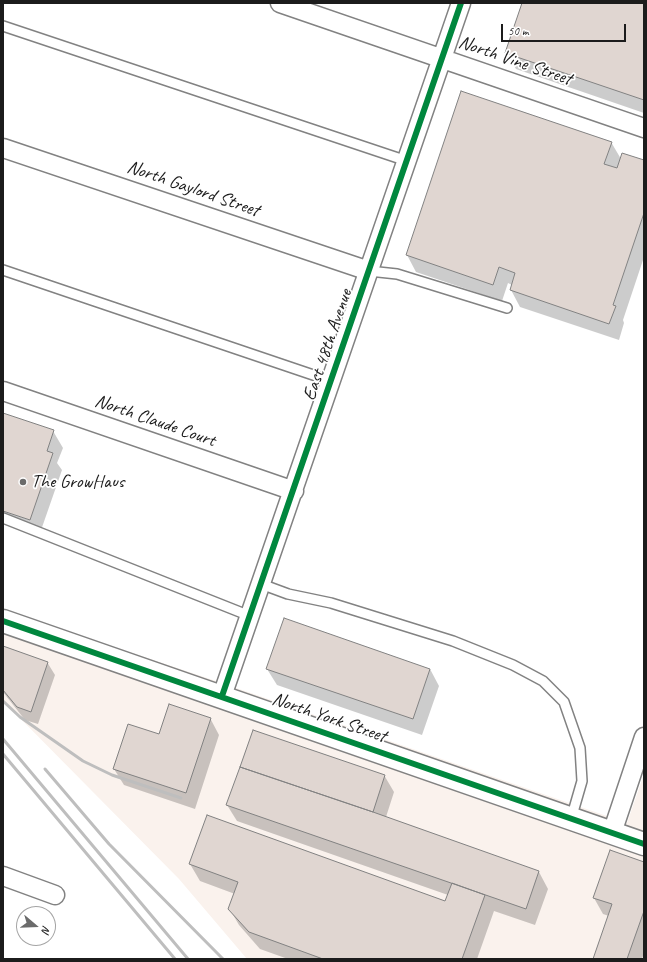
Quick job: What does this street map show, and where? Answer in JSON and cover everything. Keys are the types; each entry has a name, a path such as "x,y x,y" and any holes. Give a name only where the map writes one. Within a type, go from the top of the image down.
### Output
{"street":[{"name":"North Vine Street","path":"280,3 644,128"},
{"name":"East 48th Avenue","path":"222,696 294,491 461,3"},
{"name":"North Gaylord Street","path":"3,148 369,271"},
{"name":"North Claude Court","path":"3,391 294,491"},
{"name":"North York Street","path":"3,621 644,844"},
{"path":"612,833 644,737"},
{"path":"3,876 55,894"}],"lane":[{"path":"3,26 407,160"},
{"path":"3,270 331,381"},
{"path":"369,271 397,274 507,308"},
{"path":"3,518 250,616"},
{"path":"261,584 288,594 331,603 453,641 513,665 543,681 564,702 580,748 582,782 571,819"}],"shaded area":[{"path":"3,610 216,681 627,823 644,774 644,959 247,959 179,879 3,701"}],"building":[{"path":"522,3 644,3 644,100 505,53"},
{"path":"461,91 612,142 604,164 617,168 622,153 644,160 644,213 613,305 616,306 609,324 510,290 515,273 499,267 493,285 406,255"},
{"name":"The GrowHaus","path":"3,413 54,430 47,451 53,453 30,520 3,511"},
{"path":"284,618 430,669 413,719 266,669"},
{"path":"3,646 48,662 31,712 17,707 3,690"},
{"path":"169,704 211,718 186,793 113,769 128,724 159,734"},
{"path":"253,730 385,775 373,812 240,767"},
{"path":"240,767 539,871 526,909 226,805"},
{"path":"207,815 445,901 452,883 485,895 462,959 323,959 249,932 228,909 238,882 189,864"},
{"path":"610,850 644,862 644,911 627,959 593,959 612,904 593,898"}],"railway":[{"path":"3,701 20,717 83,761 112,775 181,798"},
{"path":"3,739 188,959"},
{"path":"3,754 175,959"},
{"path":"45,769 109,844 223,959"}],"cycle path":[{"path":"222,696 461,3"},
{"path":"3,621 644,844"}],"place":[{"name":"The GrowHaus","path":"23,482"}]}
